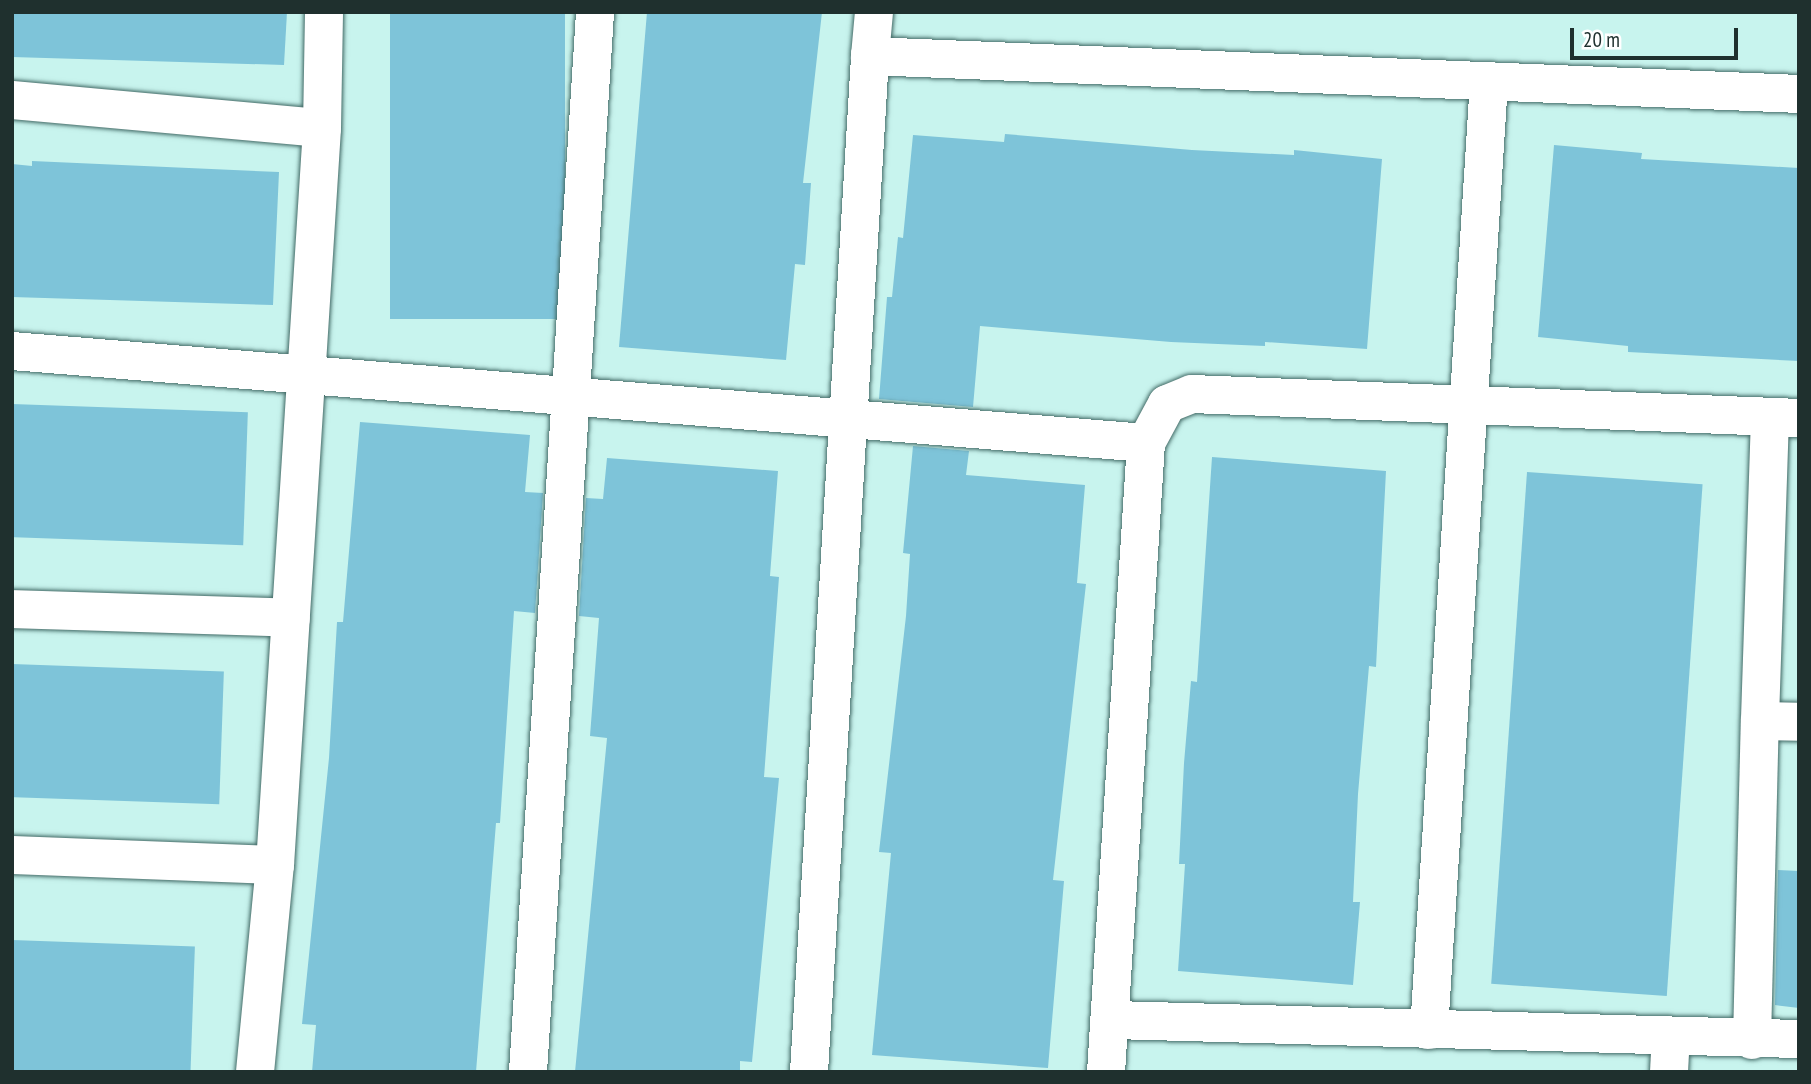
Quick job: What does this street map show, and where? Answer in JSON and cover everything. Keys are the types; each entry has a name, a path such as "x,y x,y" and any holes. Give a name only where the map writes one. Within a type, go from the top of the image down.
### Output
{"street":[{"path":"255,1072 275,864 322,128 324,12"},
{"path":"528,1072 568,398 595,12"},
{"path":"809,1072 874,12"},
{"path":"870,56 1799,93"},
{"path":"1429,1030 1489,81"},
{"path":"12,100 322,128"},
{"path":"12,351 1146,443"},
{"path":"1106,1072 1112,1020 1146,443 1167,404 1192,394 1784,418 1760,721 1752,1040"},
{"path":"12,608 291,618"},
{"path":"1760,721 1799,722"},
{"path":"12,855 275,864"},
{"path":"1112,1020 1429,1030 1670,1054 1752,1040 1799,1039"}],"building":[{"path":"12,12 287,12 284,65 12,57"},
{"path":"390,12 565,12 565,319 390,319"},
{"path":"647,12 822,12 803,183 811,183 805,265 795,264 786,360 619,347"},
{"path":"1005,134 1192,150 1294,155 1294,150 1382,159 1367,349 1265,342 1265,346 1171,342 980,326 973,407 879,399 887,297 892,297 898,237 903,238 913,135 1004,142"},
{"path":"1554,145 1642,153 1641,159 1799,168 1799,361 1628,352 1628,346 1538,337"},
{"path":"32,161 279,172 273,305 12,297 12,164 32,166"},
{"path":"12,404 248,412 243,545 12,537"},
{"path":"360,422 530,435 525,492 543,493 535,613 514,611 500,823 496,823 476,1072 312,1072 316,1025 302,1024 329,758 337,622 343,622"},
{"path":"913,446 969,451 966,475 1085,485 1077,583 1086,584 1053,880 1064,881 1048,1068 872,1055 891,853 879,852 906,616 910,554 903,553"},
{"path":"1212,457 1386,471 1376,667 1369,666 1358,794 1353,902 1360,902 1353,985 1178,971 1185,864 1179,864 1184,763 1191,681 1197,682"},
{"path":"607,458 778,471 770,576 779,577 764,777 779,778 752,1062 740,1061 740,1072 575,1072 607,738 590,736 599,618 579,616 586,498 603,499"},
{"path":"1527,472 1703,484 1667,996 1491,984"},
{"path":"12,664 224,671 219,804 12,797"},
{"path":"1778,870 1799,871 1799,1008 1775,1005"},
{"path":"12,940 195,946 191,1072 12,1072"}]}
